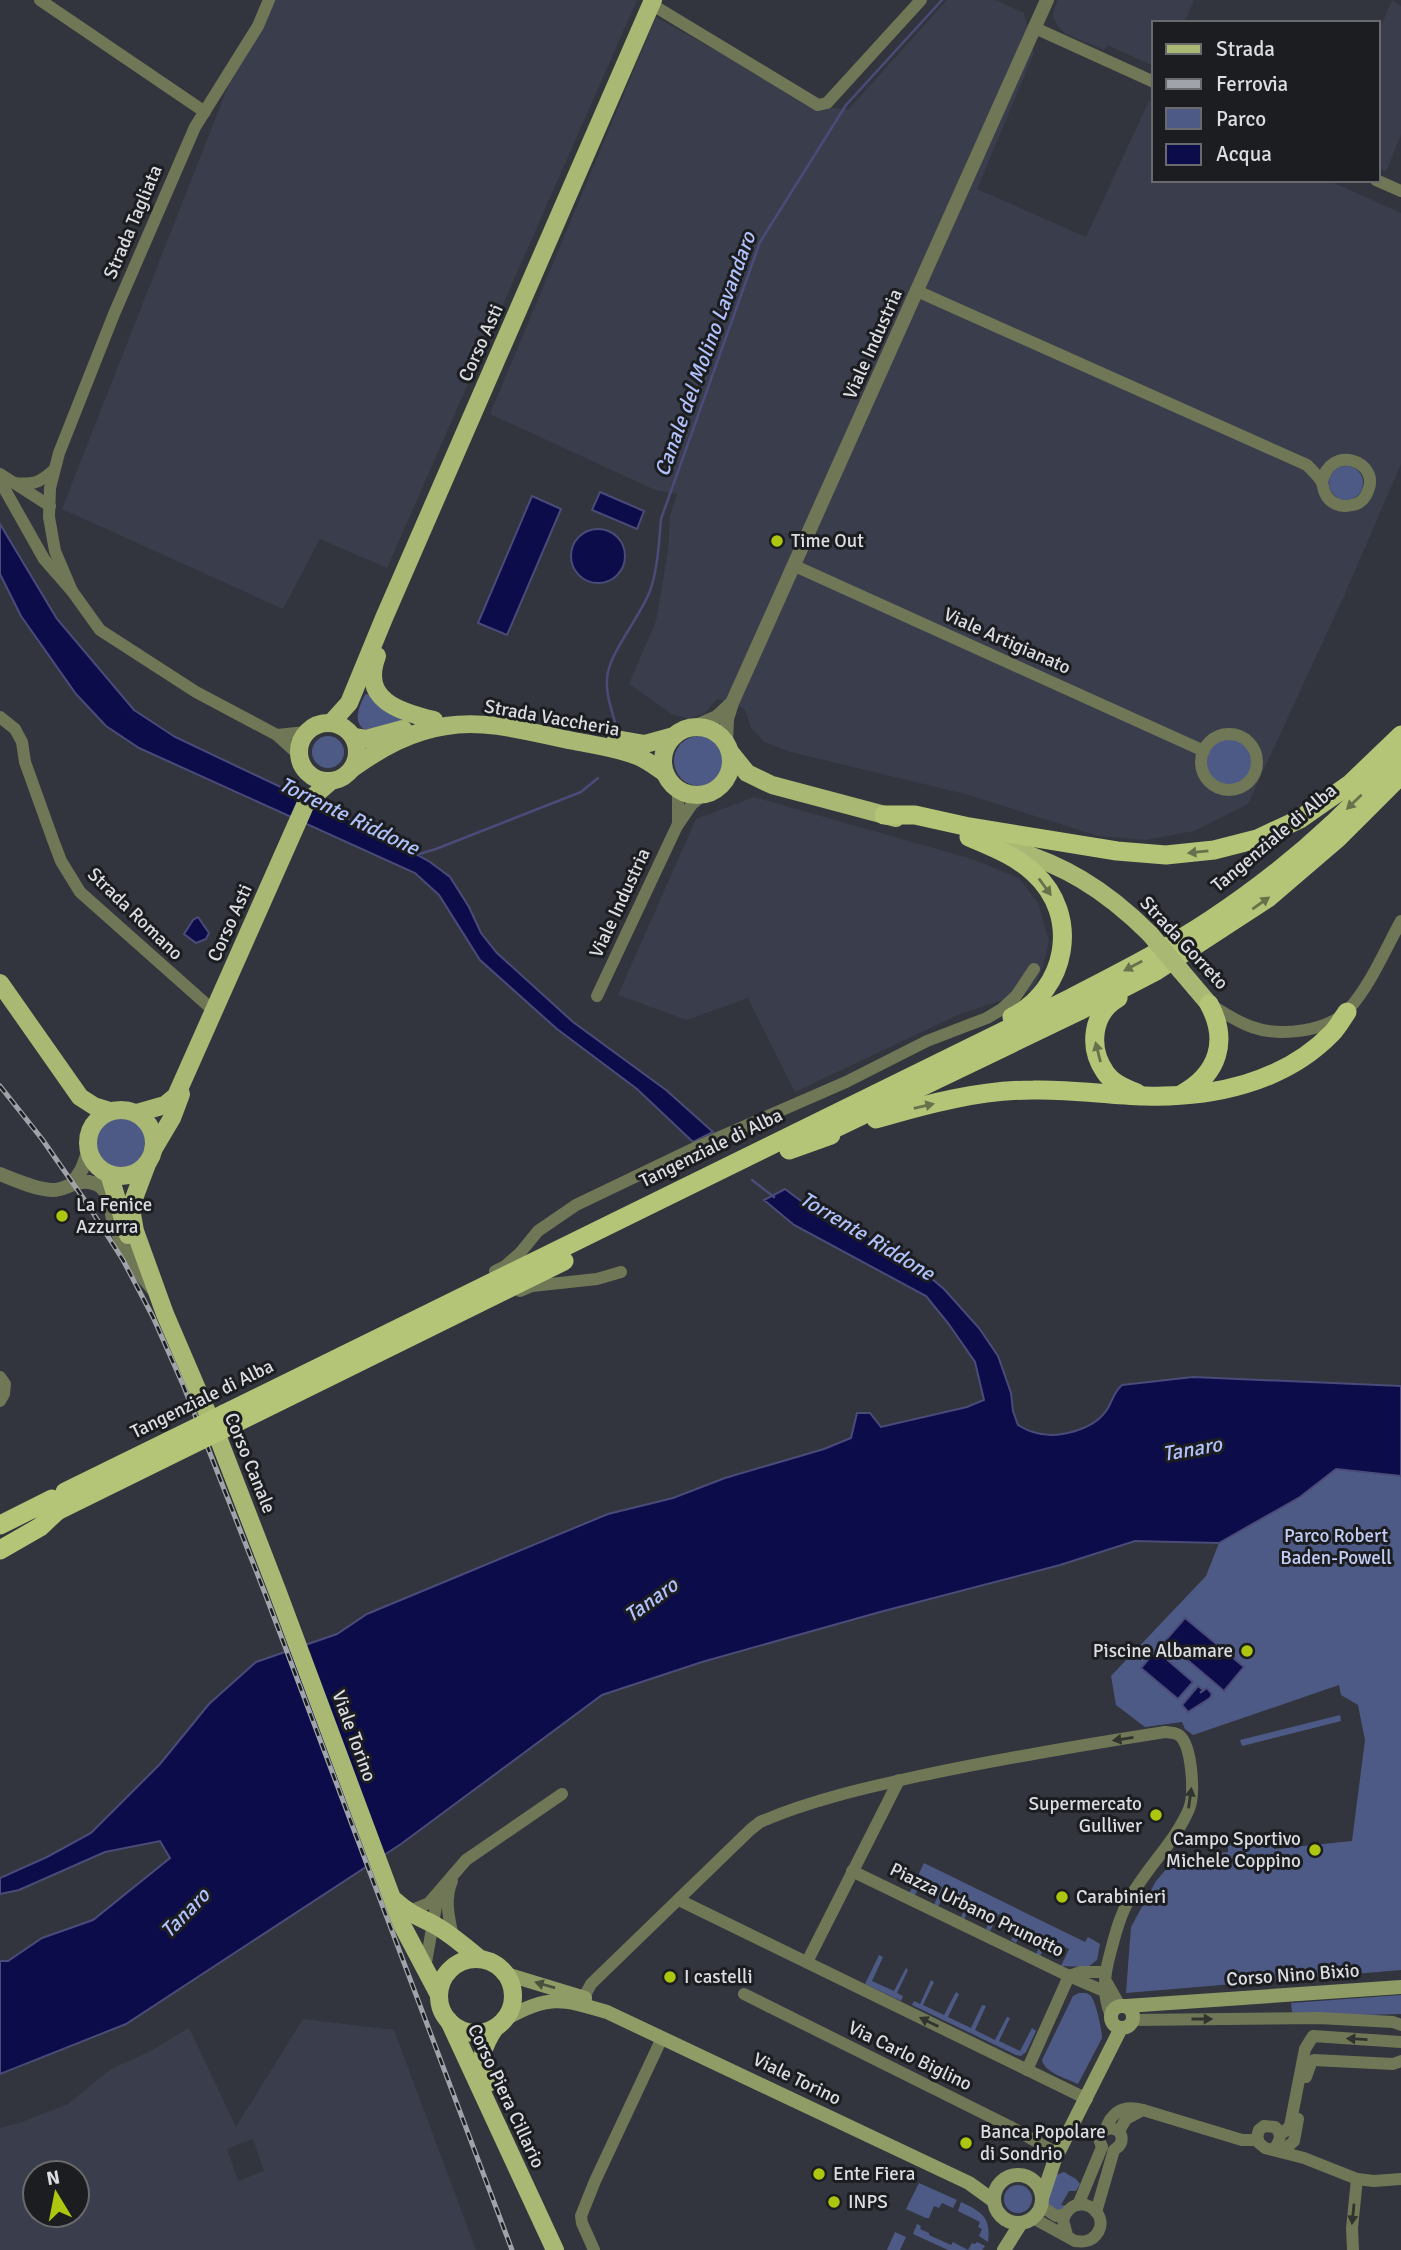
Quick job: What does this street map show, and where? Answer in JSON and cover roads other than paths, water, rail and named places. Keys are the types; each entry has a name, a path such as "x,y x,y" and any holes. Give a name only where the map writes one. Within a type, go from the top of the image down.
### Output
{"highway":[{"path":"884,815 915,815 969,827 1117,851 1166,855 1214,850 1257,839 1300,819 1350,784 1401,735"},
{"name":"Tangenziale di Alba","path":"0,1525 54,1505 561,1255 1149,957 1212,919 1259,885 1330,826 1401,752"},
{"name":"Tangenziale di Alba","path":"561,1255 789,1150 1079,1011 1156,971 1279,889 1338,838 1401,775"},
{"path":"882,1090 960,1043 1017,1014 1037,998 1051,981 1059,961 1063,946 1063,926 1048,888 1035,874 1003,851 969,837"},
{"path":"1144,1096 1121,1087 1104,1071 1098,1057 1096,1027 1100,1013 1108,1004 1128,993 1156,971"},
{"path":"1182,1094 1202,1080 1215,1060 1219,1035 1209,1004"},
{"path":"789,1150 914,1108 982,1094 1034,1090 1144,1096 1206,1093 1235,1088 1262,1079 1299,1060 1332,1033 1347,1012"},
{"path":"0,1515 27,1502 54,1505 40,1527 0,1550"},
{"name":"Tangenziale di Alba","path":"0,1539 54,1505"}],"main road":[{"name":"Corso Asti","path":"349,703 652,2"},
{"path":"434,720 405,713 389,704 380,695 373,677 374,664 381,646 443,504 446,474"},
{"path":"331,723 349,703"},
{"path":"302,762 316,779 331,781 340,779 353,768 358,752 352,734 349,703"},
{"name":"Strada Vaccheria","path":"352,734 366,738 434,720 465,716 512,719 583,731 634,744 657,742 674,736"},
{"path":"305,805 302,739 306,732 322,723 331,723 338,724 352,734"},
{"name":"Strada Vaccheria","path":"353,768 410,734 467,724 517,730 621,750 665,773"},
{"path":"694,727 712,731 728,748 731,762 724,782 710,792 694,795 678,790 670,782 665,773 664,753 674,736 694,727"},
{"name":"Strada Gorreto","path":"728,748 747,773 772,785 1027,853 1059,867 1107,895 1150,934 1209,1004"},
{"path":"305,805 331,781"},
{"name":"Strada Gorreto","path":"710,792 732,785 772,785"},
{"name":"Corso Asti","path":"137,1113 166,1105 176,1096 305,805"},
{"path":"0,982 80,1097 94,1106 110,1111"},
{"path":"52,1056 89,1132"},
{"name":"Corso Asti","path":"150,1157 172,1118 193,1059"},
{"path":"124,1109 137,1113 151,1129 154,1142 150,1157 134,1173 126,1176 109,1174 96,1166 88,1153 89,1132 97,1119 110,1111 124,1109"},
{"name":"Corso Canale","path":"150,1157 133,1201 135,1231 277,1590"},
{"name":"Corso Canale","path":"109,1174 128,1234 166,1314"},
{"name":"Viale Torino","path":"277,1590 402,1925 439,1995"},
{"name":"Viale Torino","path":"391,1897 407,1912 453,1937 480,1959"},
{"path":"480,1959 499,1966 506,1974 513,1994 512,2007 500,2023 482,2033 458,2029 449,2021 440,2004 439,1995 440,1984 451,1968 461,1962 480,1959"},
{"name":"Viale Torino","path":"506,1974 584,1997 607,2012 969,2183 994,2200"},
{"name":"Corso Nino Bixio","path":"1119,2009 1187,2001 1401,1987"},
{"name":"Corso Nino Bixio","path":"1127,2024 1157,2010 1187,2001"},
{"name":"Viale Torino","path":"500,2023 529,2006 542,2002 576,2003 607,2012"},
{"path":"1006,2246 1029,2213 1133,2013 1119,2009 1115,2025 1127,2024"},
{"name":"Corso Piera Cillario","path":"449,2021 555,2250"},
{"name":"Corso Piera Cillario","path":"500,2023 483,2048 481,2064 526,2188"},
{"path":"1030,2179 1049,2167 1056,2157"},
{"path":"1016,2175 1030,2179 1040,2190 1029,2213 1000,2215 994,2200 1000,2183 1016,2175"},
{"name":"Viale Torino","path":"969,2183 1000,2183"}],"street":[{"path":"40,0 205,112"},
{"name":"Strada Tagliata","path":"72,592 55,551 50,512 50,488 59,453 114,314 181,158 205,112 252,35 269,0"},
{"path":"652,2 818,105 827,103 921,0"},
{"name":"Viale Industria","path":"728,748 727,719 732,703 1047,0"},
{"path":"1035,28 1152,81"},
{"path":"1380,182 1401,191"},
{"path":"917,291 1307,465 1322,483 1328,498 1341,506 1356,505 1367,494 1370,478 1362,465 1348,459 1333,464 1307,465"},
{"path":"1322,483 1324,475 1333,464"},
{"path":"14,483 41,482 55,470"},
{"path":"0,474 50,512 35,520 22,518"},
{"name":"Strada Tagliata","path":"0,481 44,559 100,630 196,692 277,735 302,762"},
{"name":"Viale Artigianato","path":"795,566 1204,751"},
{"name":"Viale Industria","path":"694,727 717,718 732,703"},
{"name":"Strada Romano","path":"0,717 15,729 22,743 25,762 52,840 80,892 214,1011"},
{"path":"277,735 306,732"},
{"path":"1225,735 1243,738 1255,751 1257,760 1252,778 1238,789 1220,789 1212,784 1202,769 1204,751 1209,743 1225,735"},
{"name":"Viale Industria","path":"677,826 678,790"},
{"name":"Viale Industria","path":"597,996 677,826 692,804 710,792"},
{"path":"1347,1012 1364,988 1401,920"},
{"path":"208,1413 505,1266 538,1231 576,1205 697,1147 822,1093 927,1041 987,1018 1016,996 1034,969"},
{"name":"Strada Gorreto","path":"1209,1004 1252,1028 1278,1033 1305,1030 1347,1012"},
{"path":"73,1183 88,1153"},
{"path":"0,1175 51,1190 73,1183 93,1183 104,1190 126,1252 135,1268 153,1289"},
{"path":"219,1440 532,1286 597,1279 621,1272"},
{"path":"0,1377 5,1384 0,1401"},
{"path":"584,1997 591,1984 760,1822 838,1795 899,1780 1085,1745 1165,1732 1175,1733 1185,1744 1189,1759 1191,1802 1188,1811 1130,1897 1122,1914 1105,1981 1119,2009"},
{"path":"807,1962 899,1780"},
{"path":"407,1912 422,1907 438,1895 466,1860 562,1794"},
{"path":"453,1937 447,1896 456,1871"},
{"name":"Piazza Urbano Prunotto","path":"852,1871 1069,1976 1027,2070"},
{"path":"425,1968 438,1895"},
{"path":"679,1900 1087,2099"},
{"path":"1069,1976 1081,1972 1105,1981"},
{"path":"1069,1976 1105,1981"},
{"name":"Via Carlo Biglino","path":"744,1994 1009,2126 1056,2157"},
{"path":"1127,2024 1331,2018 1393,2022 1401,2025"},
{"path":"1279,2132 1284,2132 1290,2126 1305,2049 1313,2036 1401,2042"},
{"path":"594,2250 582,2223 582,2216 595,2181 662,2038"},
{"path":"1274,2149 1280,2139 1275,2127 1264,2126 1258,2133 1258,2140 1265,2148 1274,2149 1286,2148 1294,2141 1308,2069 1314,2060 1393,2064 1401,2061"},
{"path":"1108,2149 1100,2143 1100,2134 1113,2130 1143,2110 1242,2140 1258,2140"},
{"path":"1071,2242 1063,2225 1065,2214 1078,2204 1108,2149 1121,2144 1122,2140 1113,2130"},
{"path":"1029,2213 1071,2242 1086,2241 1095,2235 1100,2226 1096,2211 1108,2149"},
{"path":"1274,2149 1357,2179 1401,2179"},
{"path":"1353,2250 1352,2228 1357,2179"},
{"path":"1078,2204 1096,2211"},
{"path":"1029,2213 1056,2216 1065,2214"}],"water":[{"path":"600,492 644,511 637,529 592,510"},
{"path":"532,496 561,509 507,635 478,623"},
{"path":"0,524 57,619 134,710 175,737 378,833 430,862 450,877 481,933 497,953 573,1022 666,1090 713,1132 693,1142 637,1089 557,1029 480,960 439,895 415,873 139,748 106,726 76,694 21,616 0,574"},
{"path":"598,529 617,537 625,556 617,575 598,583 579,575 571,556 579,537"},
{"path":"198,917 209,933 206,939 196,943 184,934"},
{"name":"Tanaro","path":"785,1189 833,1225 859,1232 895,1248 944,1289 979,1328 998,1356 1011,1393 1018,1425 1027,1430 1053,1435 1085,1427 1102,1416 1122,1385 1193,1377 1401,1386 1401,1476 1336,1469 1300,1497 1219,1543 1135,1541 1060,1565 702,1662 602,1695 401,1844 126,2024 0,2074 0,1961 8,1961 42,1938 93,1920 170,1858 160,1841 105,1852 19,1890 0,1894 0,1878 91,1833 160,1764 209,1704 256,1662 337,1634 367,1614 608,1514 673,1498 725,1478 824,1449 851,1438 857,1413 870,1413 881,1427 967,1407 984,1400 975,1362 926,1296 794,1225 764,1200"},
{"path":"1185,1618 1244,1667 1224,1691 1165,1641"},
{"path":"1156,1650 1193,1682 1178,1699 1141,1668"},
{"path":"1198,1686 1203,1690 1200,1693 1207,1688 1212,1694 1188,1712 1182,1705"}],"waterway":[{"name":"Canale del Molino Lavandaro","path":"615,722 607,690 609,670 651,588 657,563 661,519 760,242 846,105 942,0"},
{"name":"Canale del Molino Lavandaro","path":"416,855 581,792 598,778"},
{"name":"Torrente Riddone","path":"713,1143 721,1150"},
{"name":"Torrente Riddone","path":"752,1180 774,1197"}],"railway":[{"path":"0,1086 42,1139 123,1260 153,1317 184,1387 266,1596 512,2250"}],"place":[{"name":"Time Out","path":"777,541"},
{"name":"La Fenice Azzurra","path":"62,1216"},
{"name":"Piscine Albamare","path":"1247,1651"},
{"name":"Supermercato Gulliver","path":"1156,1815"},
{"name":"Campo Sportivo Michele Coppino","path":"1315,1850"},
{"name":"Carabinieri","path":"1062,1897"},
{"name":"I castelli","path":"670,1977"},
{"name":"Banca Popolare di Sondrio","path":"966,2143"},
{"name":"Ente Fiera","path":"819,2174"},
{"name":"INPS","path":"834,2202"}],"park label":[{"name":"Parco Robert Baden-Powell","path":"1336,1547"}]}
